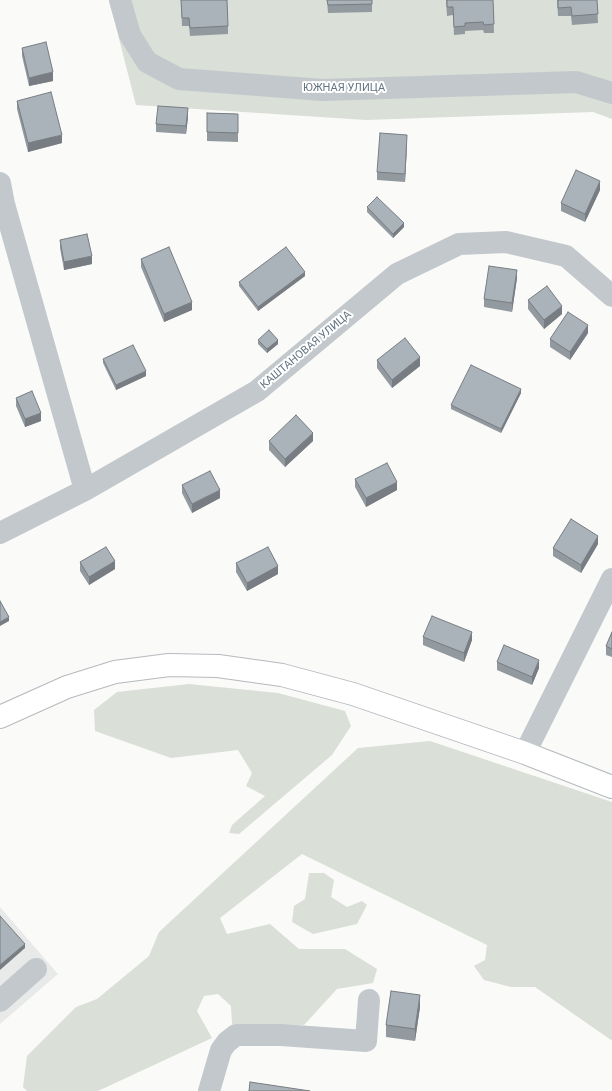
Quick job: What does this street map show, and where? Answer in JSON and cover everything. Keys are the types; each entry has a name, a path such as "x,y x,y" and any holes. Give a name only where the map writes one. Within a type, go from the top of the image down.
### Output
{"main road":[{"path":"0,717 67,687 115,672 169,665 218,666 282,675 353,694 525,753 612,788"}],"street":[{"name":"ЮЖНАЯ УЛИЦА","path":"120,0 130,35 147,62 179,79 323,90 576,82 612,93"},
{"path":"0,184 4,204 85,490"},
{"name":"КАШТАНОВАЯ УЛИЦА","path":"0,533 85,490 257,391 397,274 459,244 506,242 566,256 612,296"},
{"path":"525,753 612,579"},
{"path":"0,1001 36,969"},
{"path":"209,1091 221,1050 227,1042 236,1035 281,1035 366,1041 369,1000"}],"shaded area":[{"path":"109,0 612,0 612,119 593,112 366,120 136,105"},
{"path":"189,684 278,693 345,711 351,726 332,755 239,834 229,833 232,825 265,796 246,786 252,773 238,750 171,758 95,731 94,710 117,692"},
{"path":"430,741 612,802 611,1040 535,987 511,987 484,980 474,966 485,960 487,945 302,854 220,918 227,934 270,924 299,949 345,949 377,969 373,983 337,989 304,1025 232,1024 231,1006 218,994 204,996 197,1011 212,1038 98,1091 27,1091 23,1087 27,1056 76,1007 97,999 149,956 159,932 358,748"},
{"path":"309,873 324,873 334,880 331,897 347,907 362,901 367,905 357,924 313,934 292,922 294,906 305,899"},
{"path":"0,907 58,974 0,1024"}],"building":[{"path":"181,0 227,0 228,26 190,28 189,18 182,18"},
{"path":"327,0 372,0 372,4 328,5"},
{"path":"447,0 493,0 494,24 484,25 483,22 465,23 465,26 454,27 453,7 447,7"},
{"path":"558,0 597,0 598,14 572,16 571,7 558,8"},
{"path":"46,42 53,72 29,78 22,48"},
{"path":"51,92 62,135 28,143 17,101"},
{"path":"158,106 188,108 186,126 156,124"},
{"path":"207,113 238,114 238,133 207,132"},
{"path":"380,133 407,135 405,174 377,172"},
{"path":"576,170 600,181 585,214 561,203"},
{"path":"377,197 404,223 393,234 367,207"},
{"path":"87,234 92,256 64,262 60,240"},
{"path":"169,247 192,302 164,314 141,259"},
{"path":"286,247 305,272 258,307 239,282"},
{"path":"489,266 517,270 512,303 484,299"},
{"path":"547,286 562,306 544,320 528,300"},
{"path":"568,312 588,325 570,352 550,339"},
{"path":"269,330 278,340 267,349 258,340"},
{"path":"405,338 420,357 392,380 377,360"},
{"path":"133,345 146,371 116,385 103,359"},
{"path":"471,365 521,389 501,429 451,405"},
{"path":"32,391 41,413 25,419 16,398"},
{"path":"296,415 313,433 285,459 269,441"},
{"path":"387,463 397,482 366,498 355,479"},
{"path":"210,471 220,490 192,504 182,485"},
{"path":"571,519 598,536 581,565 553,548"},
{"path":"106,547 115,561 89,577 80,562"},
{"path":"268,547 278,566 247,583 236,563"},
{"path":"0,601 9,617 0,622"},
{"path":"432,616 472,632 464,653 423,637"},
{"path":"612,632 612,649 606,646"},
{"path":"504,645 539,660 532,677 497,662"},
{"path":"0,916 25,944 0,965"},
{"path":"391,991 420,995 415,1029 386,1025"},
{"path":"250,1082 310,1091 249,1091"}]}
